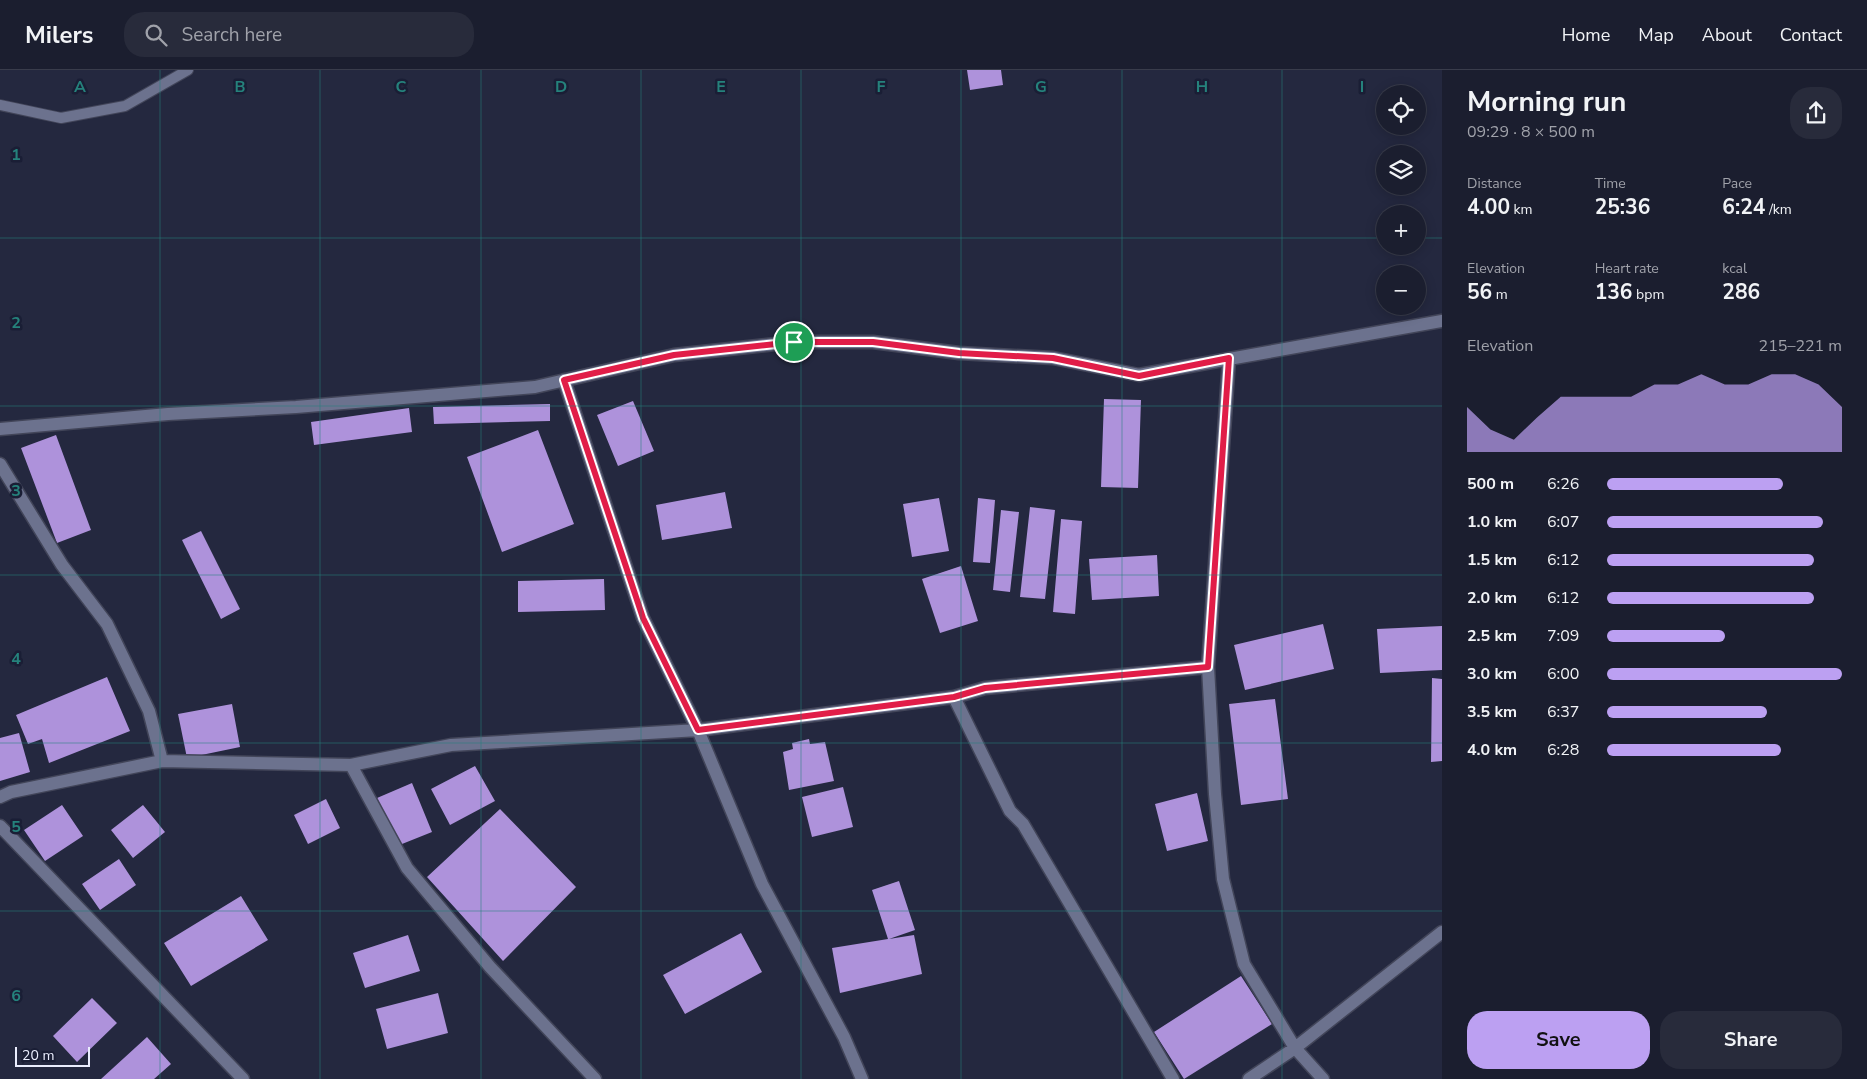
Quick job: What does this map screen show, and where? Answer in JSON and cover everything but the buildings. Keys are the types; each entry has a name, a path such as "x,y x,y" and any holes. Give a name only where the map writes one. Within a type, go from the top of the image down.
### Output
{"street":[{"path":"0,429 168,414 296,407 535,387 674,355 794,342 873,342 959,353 1053,358 1139,376 1442,320"},
{"path":"1229,358 1208,667 1215,794 1223,879 1244,964 1294,1048 1323,1079"},
{"path":"564,380 643,618 698,730 762,884 844,1037 862,1079"},
{"path":"0,464 62,565 108,624 150,712 162,761"},
{"path":"0,798 11,792 162,761 351,765 451,745 698,730 954,697 985,688 1208,667"},
{"path":"954,697 1010,811 1023,824 1174,1079"},
{"path":"351,765 407,868 490,967 595,1079"},
{"path":"0,826 243,1079"},
{"path":"1249,1079 1294,1048 1442,932"}],"lane":[{"path":"0,105 60,118 107,110 125,106 188,70"}],"route":[{"path":"794,342 873,342 959,353 1053,358 1139,376 1229,358 1208,667 985,688 954,697 698,730 643,618 564,380 674,355 794,342"}]}
